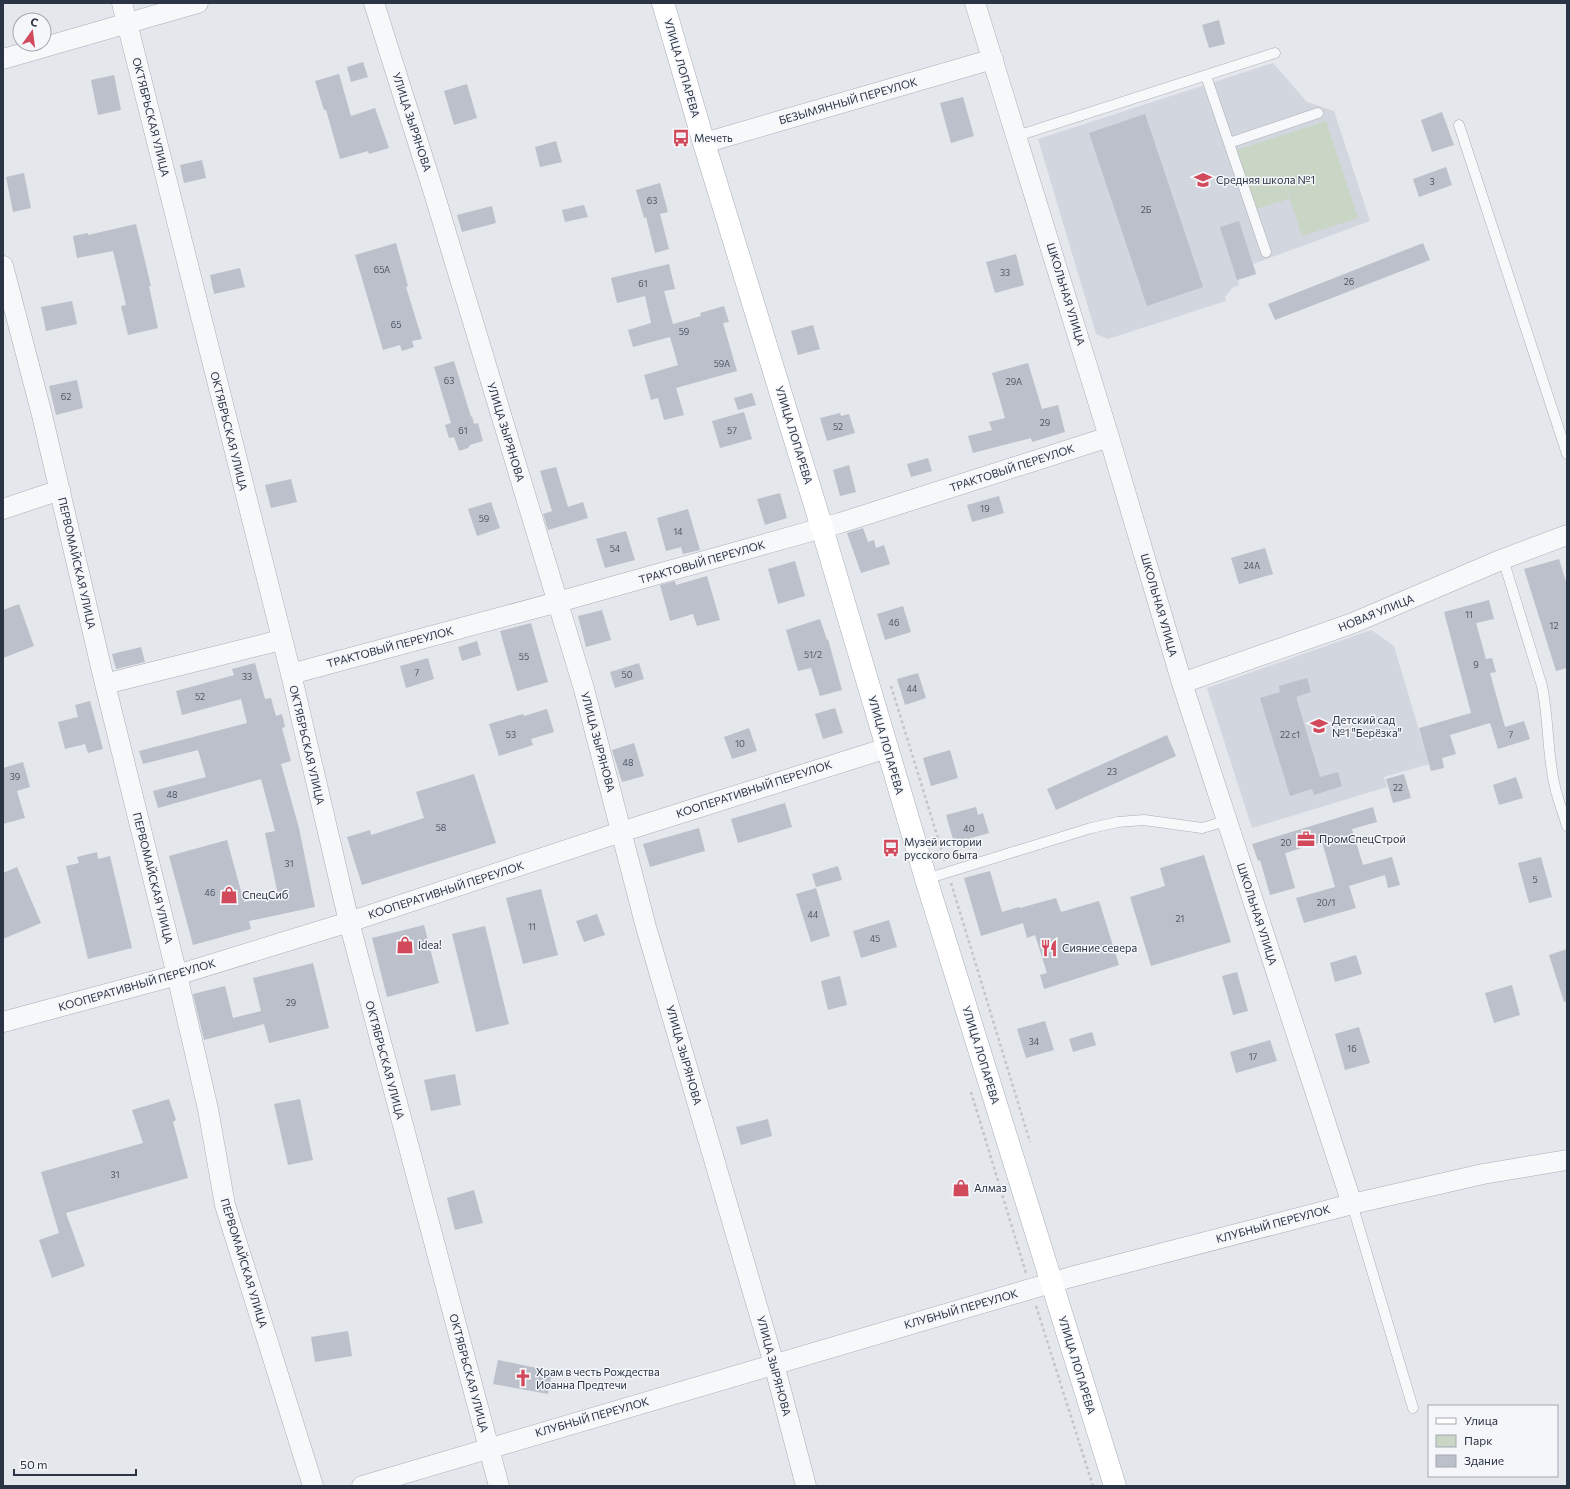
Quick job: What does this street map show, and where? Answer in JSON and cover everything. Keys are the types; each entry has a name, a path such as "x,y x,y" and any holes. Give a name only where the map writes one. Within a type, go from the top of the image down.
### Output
{"main road":[{"name":"УЛИЦА ЛОПАРЕВА","path":"663,3 926,878 1115,1486"}],"street":[{"name":"ОКТЯБРЬСКАЯ УЛИЦА","path":"122,3 281,640 291,674 349,922 499,1486"},
{"path":"3,59 127,22 198,3"},
{"name":"УЛИЦА ЗЫРЯНОВА","path":"374,3 434,193 584,689 646,927 774,1364 806,1486"},
{"name":"ШКОЛЬНАЯ УЛИЦА","path":"975,3 1110,437 1182,683 1352,1204"},
{"name":"БЕЗЫМЯННЫЙ ПЕРЕУЛОК","path":"704,143 993,59"},
{"name":"ПЕРВОМАЙСКАЯ УЛИЦА","path":"3,266 60,490 105,684 177,975 208,1109 225,1205 313,1486"},
{"name":"ТРАКТОВЫЙ ПЕРЕУЛОК","path":"291,674 558,602 822,528 1110,437"},
{"path":"3,509 60,490"},
{"name":"НОВАЯ УЛИЦА","path":"1182,683 1353,623 1503,559 1567,534"},
{"path":"105,684 281,640"},
{"name":"КООПЕРАТИВНЫЙ ПЕРЕУЛОК","path":"3,1022 177,975 349,922 621,832 887,748"},
{"name":"КЛУБНЫЙ ПЕРЕУЛОК","path":"362,1486 1052,1283 1352,1204 1483,1174 1567,1160"}],"lane":[{"path":"1017,136 1275,53"},
{"path":"1206,76 1266,252"},
{"path":"1229,143 1318,113"},
{"path":"1459,125 1567,454"},
{"path":"1503,559 1542,686 1555,787 1567,826"},
{"path":"926,878 1091,828 1118,822 1144,820 1202,828 1226,821"},
{"path":"1352,1204 1413,1408"}],"path":[{"path":"890,686 1031,1147"},
{"path":"968,1085 1030,1289 1093,1486"}],"shaded area":[{"name":"Средняя школа №1","path":"1273,63 1307,102 1334,111 1370,221 1253,264 1256,274 1238,280 1239,285 1232,288 1225,297 1226,301 1108,339 1096,334 1038,139"},
{"name":"Детский сад №1 \"Берёзка\"","path":"1371,630 1394,646 1429,764 1384,777 1387,787 1252,828 1207,688"}],"green space":[{"path":"1326,121 1358,218 1302,236 1271,142 1289,199 1256,209 1237,150"}],"building":[{"path":"1219,20 1225,44 1209,48 1202,25"},
{"path":"363,62 368,77 351,82 347,67"},
{"path":"339,74 351,116 375,108 389,148 369,154 368,151 340,159 326,110 324,110 315,81"},
{"path":"114,75 121,110 98,115 91,80"},
{"path":"467,84 477,118 454,125 444,91"},
{"path":"963,97 974,136 951,143 940,103"},
{"path":"1442,112 1454,145 1432,152 1421,120"},
{"path":"1145,114 1203,287 1147,306 1089,133"},
{"path":"556,141 562,162 540,167 535,147"},
{"path":"202,160 206,178 184,183 180,165"},
{"path":"1446,167 1452,185 1419,197 1413,179"},
{"path":"24,173 31,208 13,212 6,177"},
{"path":"660,183 668,212 660,214 669,249 655,253 646,217 644,218 636,190"},
{"path":"584,205 588,217 565,222 562,210"},
{"path":"492,206 496,223 462,232 457,215"},
{"path":"1239,221 1256,274 1237,280 1220,227"},
{"path":"136,224 151,286 149,286 158,328 128,335 121,306 126,305 113,251 77,258 73,236 88,233 88,235"},
{"path":"396,243 408,286 406,287 422,339 412,341 414,347 402,351 400,345 383,350 355,255"},
{"path":"1423,243 1430,260 1275,320 1268,304"},
{"path":"1016,254 1024,285 995,293 986,262"},
{"path":"669,264 675,289 664,291 673,324 701,316 700,313 724,306 729,322 723,323 737,371 676,388 684,415 664,420 658,398 651,400 644,375 678,365 670,337 633,347 628,330 651,323 645,296 617,303 611,278"},
{"path":"240,268 245,287 214,294 210,275"},
{"path":"72,301 77,324 46,331 41,307"},
{"path":"813,325 820,349 798,355 791,331"},
{"path":"454,361 471,417 472,416 474,424 478,423 483,441 470,445 468,448 459,451 454,437 449,438 445,425 451,423 434,367"},
{"path":"1028,363 1042,409 1058,405 1065,432 1032,442 1031,438 973,453 968,436 992,430 989,422 1005,418 992,373"},
{"path":"77,380 83,408 56,415 49,386"},
{"path":"752,393 756,405 738,410 734,398"},
{"path":"744,412 752,439 720,448 712,421"},
{"path":"840,413 841,416 849,414 855,433 827,441 820,418"},
{"path":"928,458 932,471 911,477 907,464"},
{"path":"849,465 856,492 840,496 833,470"},
{"path":"556,467 568,507 583,502 588,518 548,530 543,514 552,511 540,471"},
{"path":"291,479 297,502 271,508 265,485"},
{"path":"780,493 787,518 765,525 757,499"},
{"path":"999,496 1004,513 972,522 967,505"},
{"path":"491,502 500,528 477,536 468,509"},
{"path":"688,509 700,550 683,554 681,547 666,551 657,518"},
{"path":"863,528 868,542 874,540 876,548 884,545 890,564 861,573 847,533"},
{"path":"626,531 635,560 605,568 596,539"},
{"path":"1265,548 1273,574 1239,584 1231,558"},
{"path":"1559,559 1567,585 1567,668 1556,671 1524,569"},
{"path":"795,561 805,596 778,604 768,569"},
{"path":"707,576 720,620 697,626 693,614 670,621 660,585 675,581 676,585"},
{"path":"1489,600 1494,619 1476,623 1486,659 1492,658 1496,672 1490,673 1505,727 1524,721 1530,739 1498,749 1490,723 1450,735 1456,754 1442,758 1444,768 1431,771 1419,728 1471,713 1444,612"},
{"path":"19,604 34,646 3,658 3,610"},
{"path":"903,606 911,632 885,640 877,614"},
{"path":"602,610 611,640 586,647 578,616"},
{"path":"820,619 827,640 828,639 842,690 820,696 811,668 798,671 786,630"},
{"path":"531,623 548,682 517,691 500,631"},
{"path":"477,641 481,655 462,661 458,647"},
{"path":"141,647 145,662 116,669 112,654"},
{"path":"428,658 434,679 406,688 400,666"},
{"path":"255,663 265,699 271,698 276,716 282,714 285,727 282,728 291,761 281,764 299,828 315,907 249,921 251,929 193,945 169,856 227,840 244,902 278,895 265,833 275,831 261,779 158,808 153,791 206,777 198,750 143,764 139,751 247,723 241,699 182,715 176,691 234,675 232,669"},
{"path":"639,663 644,679 615,688 610,672"},
{"path":"918,673 926,698 905,705 897,679"},
{"path":"1307,678 1311,692 1296,697 1320,777 1338,772 1342,786 1314,795 1312,789 1290,796 1260,698 1280,692 1279,686"},
{"path":"90,701 103,749 88,753 85,744 65,749 58,722 78,717 75,705"},
{"path":"835,708 843,733 823,739 815,714"},
{"path":"547,709 554,732 531,739 533,745 499,756 489,724"},
{"path":"749,728 757,751 732,759 724,737"},
{"path":"1167,735 1176,756 1056,810 1047,789"},
{"path":"634,743 644,776 622,782 612,750"},
{"path":"950,750 958,778 931,786 923,758"},
{"path":"23,762 30,787 17,791 25,818 3,824 3,768"},
{"path":"474,774 496,843 362,885 347,837 370,830 371,835 424,818 416,792"},
{"path":"1404,774 1411,798 1393,803 1386,779"},
{"path":"1516,777 1523,798 1499,805 1493,785"},
{"path":"785,803 792,827 738,843 731,819"},
{"path":"976,807 978,815 983,813 989,833 954,843 946,815"},
{"path":"1373,807 1377,822 1352,829 1363,865 1392,857 1400,885 1388,888 1385,875 1349,886 1356,908 1304,923 1296,898 1335,887 1322,842 1285,853 1295,888 1270,895 1260,860 1258,861 1252,844"},
{"path":"699,828 705,851 650,867 643,844"},
{"path":"97,852 98,859 110,856 132,948 88,959 66,866 79,863 77,857"},
{"path":"1204,855 1231,942 1151,966 1130,897 1165,886 1160,868"},
{"path":"1541,857 1552,897 1529,903 1518,863"},
{"path":"838,866 842,880 816,887 812,874"},
{"path":"17,867 41,923 3,939 3,873"},
{"path":"990,871 1002,912 1056,898 1061,912 1099,901 1119,965 1044,989 1040,975 1047,973 1035,935 1027,938 1023,923 981,936 964,878"},
{"path":"816,888 830,936 811,942 796,894"},
{"path":"541,889 558,955 523,964 506,898"},
{"path":"597,914 605,935 584,942 576,921"},
{"path":"889,920 897,947 861,958 853,931"},
{"path":"424,925 439,983 387,997 372,938"},
{"path":"485,926 509,1024 476,1032 452,934"},
{"path":"1567,949 1567,1001 1564,1002 1549,955"},
{"path":"1356,955 1362,974 1335,982 1330,963"},
{"path":"313,963 329,1028 269,1043 264,1024 204,1040 193,994 225,986 233,1018 261,1011 253,978"},
{"path":"1237,972 1248,1011 1233,1015 1222,976"},
{"path":"840,976 847,1005 828,1010 821,981"},
{"path":"1512,985 1520,1015 1494,1023 1485,993"},
{"path":"1045,1021 1054,1050 1026,1058 1017,1029"},
{"path":"1359,1027 1370,1063 1345,1070 1335,1034"},
{"path":"1092,1032 1096,1045 1073,1052 1069,1039"},
{"path":"1270,1040 1277,1061 1236,1073 1230,1052"},
{"path":"455,1074 461,1105 431,1111 424,1080"},
{"path":"169,1099 176,1120 173,1122 188,1178 66,1213 85,1266 52,1278 39,1240 59,1233 41,1172 143,1143 132,1110"},
{"path":"300,1099 313,1160 288,1165 274,1104"},
{"path":"768,1119 772,1136 741,1145 736,1127"},
{"path":"474,1190 483,1223 455,1230 447,1198"},
{"path":"348,1331 352,1356 315,1362 311,1337"},
{"name":"Храм в честь Рождества Иоанна Предтечи","path":"498,1360 552,1371 548,1394 493,1384"}],"place":[{"name":"Мечеть","path":"681,138"},
{"name":"Средняя школа №1","path":"1203,180"},
{"name":"Детский сад №1 \"Берёзка\"","path":"1319,726"},
{"name":"ПромСпецСтрой","path":"1306,839"},
{"name":"Музей истории русского быта","path":"891,848"},
{"name":"СпецСиб","path":"229,895"},
{"name":"Idea!","path":"405,945"},
{"name":"Сияние севера","path":"1049,948"},
{"name":"Алмаз","path":"961,1188"},
{"name":"Храм в честь Рождества Иоанна Предтечи","path":"523,1378"}]}
